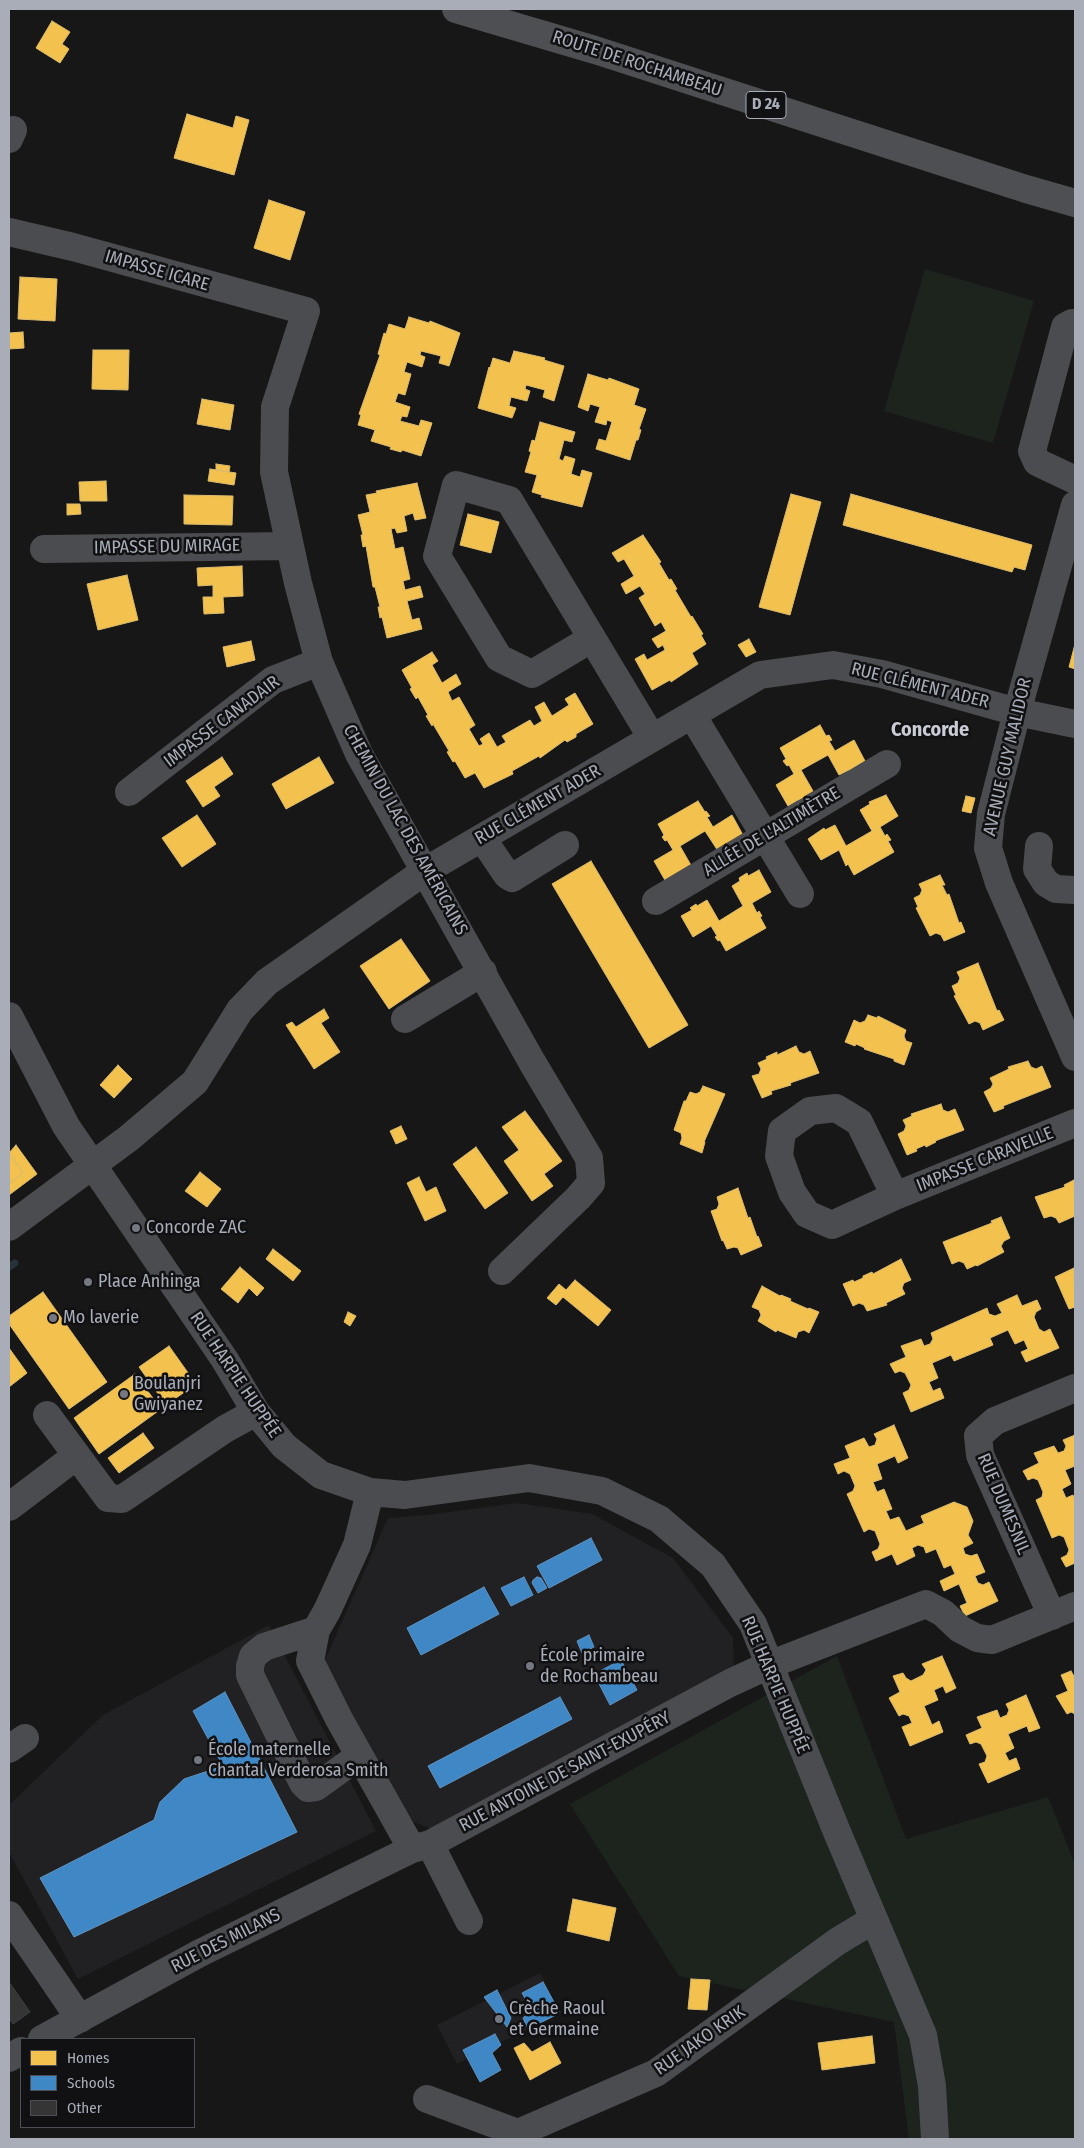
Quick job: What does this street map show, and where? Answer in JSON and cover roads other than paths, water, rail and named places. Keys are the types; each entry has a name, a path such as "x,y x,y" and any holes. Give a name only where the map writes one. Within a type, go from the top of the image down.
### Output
{"main road":[{"name":"ROUTE DE ROCHAMBEAU","path":"456,9 594,50 1026,189 1075,203"}],"street":[{"path":"1026,189 1075,215"},
{"name":"IMPASSE ICARE","path":"9,232 73,247 306,311"},
{"name":"CHEMIN DU LAC DES AMÉRICAINS","path":"306,311 275,407 274,472 298,583 319,662 359,754 532,1062 589,1158 590,1183 578,1198 502,1271"},
{"path":"1075,323 1065,327 1032,451 1037,462 1075,480"},
{"path":"591,639 532,674 499,658 437,556 456,485 509,500 652,738"},
{"name":"AVENUE GUY MALIDOR","path":"1075,505 1017,712 991,814 988,848 999,883 1075,1057"},
{"name":"IMPASSE DU MIRAGE","path":"44,549 290,546"},
{"name":"IMPASSE CANADAIR","path":"129,792 272,680 319,662"},
{"name":"RUE CLÉMENT ADER","path":"9,1227 129,1138 195,1082 240,1010 267,982 425,871 760,675 833,665 882,674 1017,712 1075,724"},
{"path":"692,715 800,894"},
{"name":"ALLÉE DE L'ALTIMÈTRE","path":"656,901 887,764"},
{"path":"482,838 507,875 512,878 565,845"},
{"path":"1038,846 1037,869 1046,884 1056,889 1075,890"},
{"path":"405,1019 483,972"},
{"name":"RUE HARPIE HUPPÉE","path":"10,1023 51,1100 92,1165 225,1360 256,1412 284,1446 321,1475 370,1492 405,1495 529,1478 602,1491 659,1519 713,1565 753,1624 873,1920 923,2035 932,2086 935,2139"},
{"name":"IMPASSE CARAVELLE","path":"895,1196 859,1122 836,1108 810,1110 782,1131 779,1156 792,1192 807,1214 832,1225 895,1196 1075,1123"},
{"name":"RUE DUMESNIL","path":"1064,1611 980,1455 978,1436 995,1421 1075,1388"},
{"path":"47,1415 108,1498 122,1499 225,1429 256,1412"},
{"path":"9,1507 76,1456"},
{"path":"370,1492 357,1545 328,1611 316,1630 310,1661 359,1756 421,1846 469,1921"},
{"name":"RUE ANTOINE DE SAINT-EXUPÉRY","path":"421,1846 730,1683 769,1665 926,1604 943,1612 960,1629 976,1638 992,1640 1064,1611"},
{"path":"316,1630 264,1647 254,1656 250,1666 250,1675 303,1784 308,1788 316,1787 359,1756"},
{"name":"RUE DES MILANS","path":"44,2038 200,1953 421,1846"},
{"path":"9,1915 80,2019"},
{"name":"RUE JAKO KRIK","path":"427,2098 518,2133 656,2073 838,1941 873,1920"},
{"path":"9,2058 20,2052"}],"waterway":[{"path":"9,1267 15,1263"}],"place":[{"name":"Concorde ZAC","path":"136,1228"},
{"name":"Place Anhinga","path":"88,1282"},
{"name":"Mo laverie","path":"53,1318"},
{"name":"Boulanjri Gwiyanez","path":"124,1394"},
{"name":"École primaire de Rochambeau","path":"530,1666"},
{"name":"École maternelle Chantal Verderosa Smith","path":"198,1760"},
{"name":"Crèche Raoul et Germaine","path":"499,2019"}],"district":[{"name":"Concorde","path":"930,730"}]}
